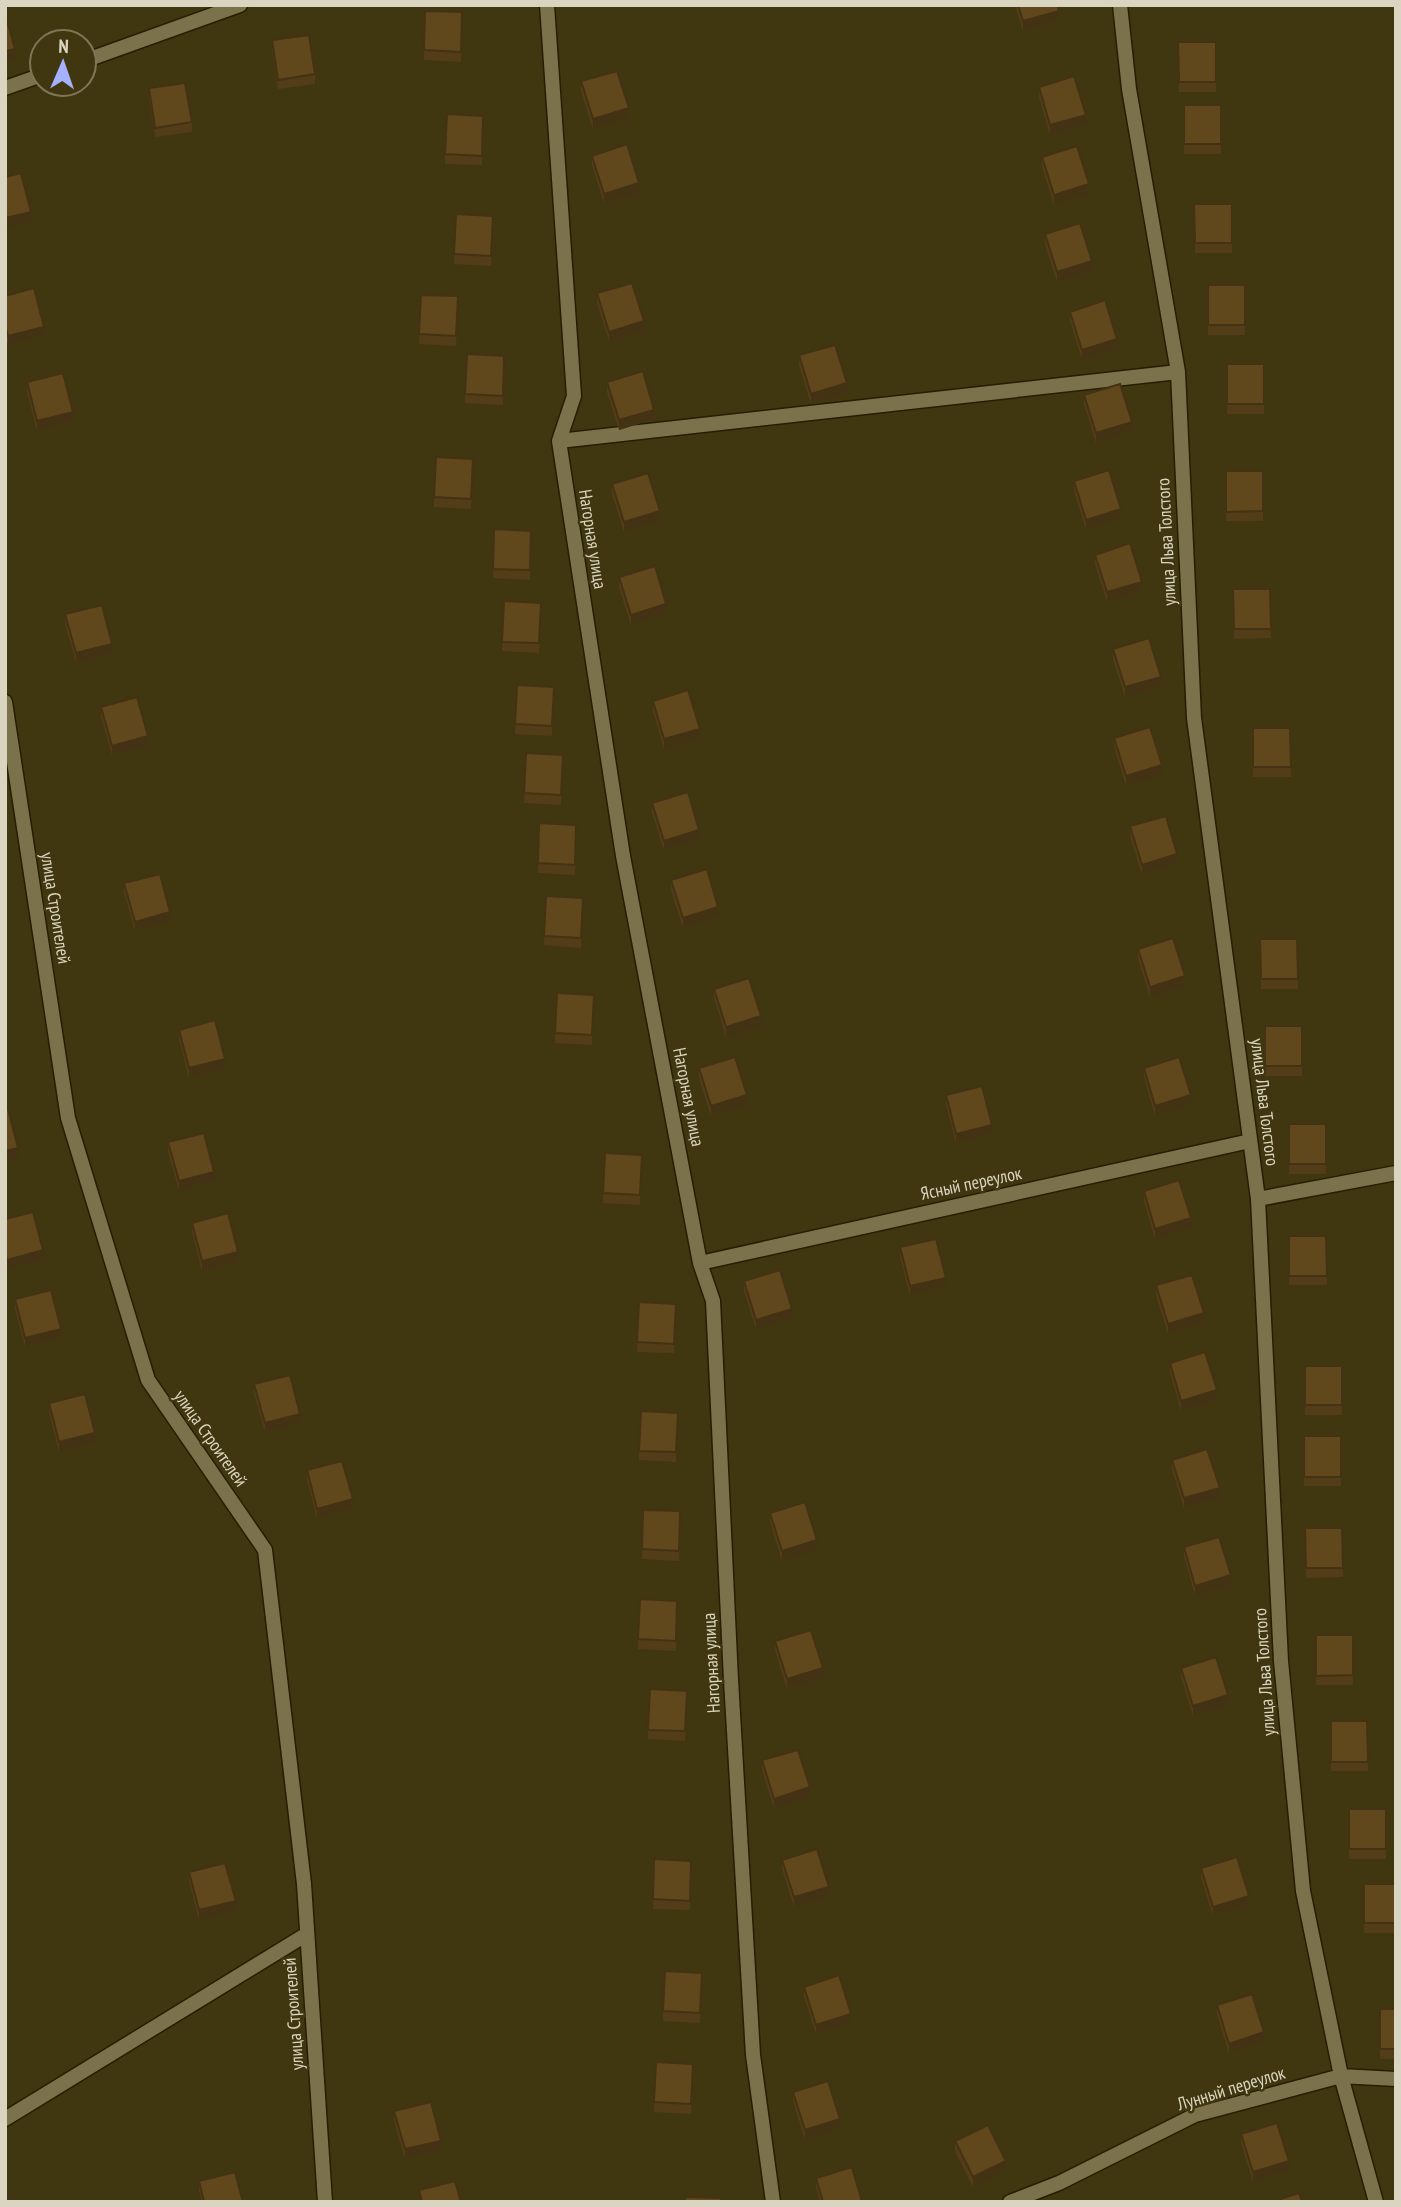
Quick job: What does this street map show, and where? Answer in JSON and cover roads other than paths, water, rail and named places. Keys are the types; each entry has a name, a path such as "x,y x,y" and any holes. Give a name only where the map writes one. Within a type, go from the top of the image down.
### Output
{"lane":[{"path":"98,56 240,5"},
{"name":"Нагорная улица","path":"547,5 574,396 559,440 623,856 700,1263 713,1301 732,1694 754,2055 773,2202"},
{"name":"улица Льва Толстого","path":"1120,5 1129,89 1178,372 1194,718 1258,1199 1283,1688 1303,1891 1341,2076 1376,2202"},
{"path":"5,88 28,80"},
{"path":"559,440 1178,372"},
{"name":"улица Строителей","path":"5,702 68,1118 148,1380 265,1550 304,1884 325,2202"},
{"name":"Ясный переулок","path":"700,1263 1250,1141"},
{"path":"1258,1199 1396,1173"},
{"path":"5,2119 307,1934"},
{"name":"Лунный переулок","path":"1010,2202 1059,2183 1195,2115 1341,2076 1396,2079"}]}
